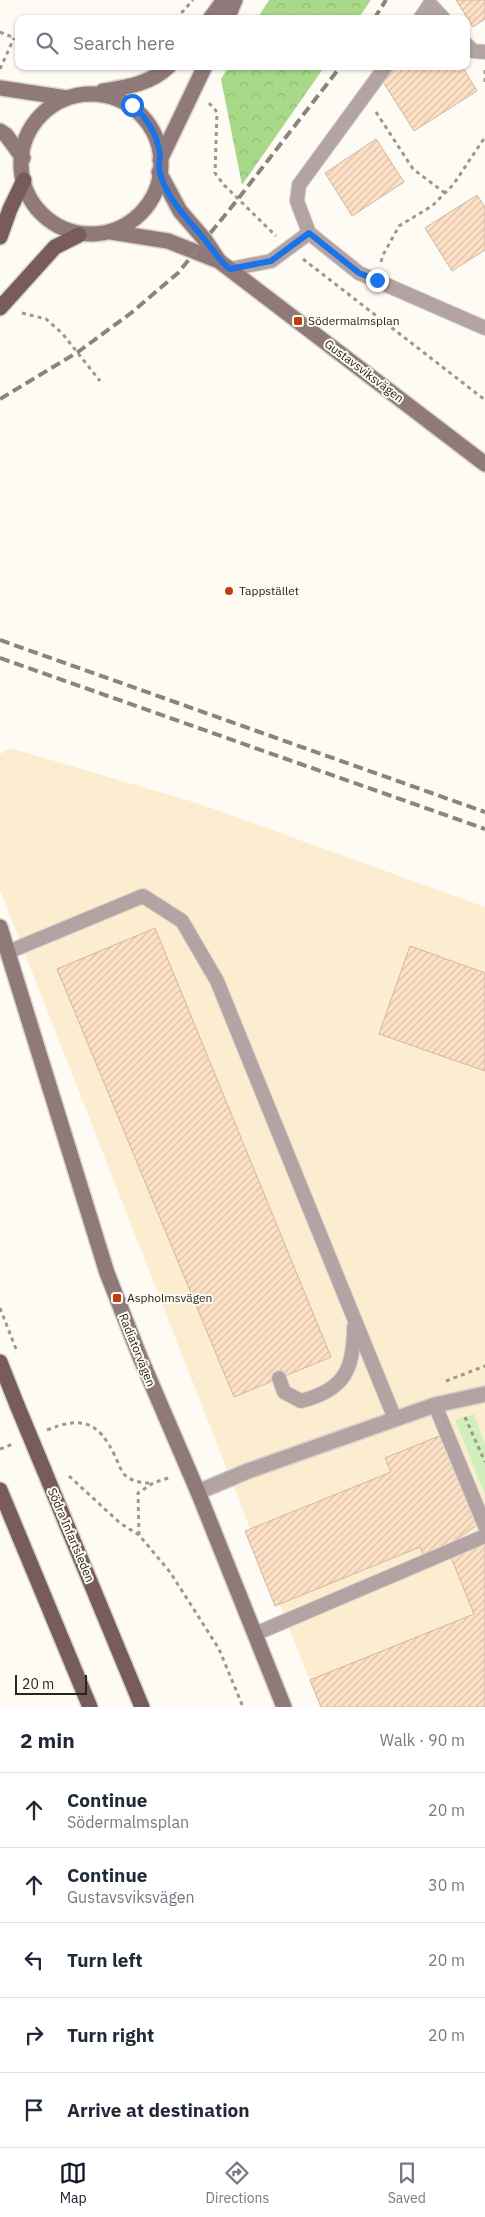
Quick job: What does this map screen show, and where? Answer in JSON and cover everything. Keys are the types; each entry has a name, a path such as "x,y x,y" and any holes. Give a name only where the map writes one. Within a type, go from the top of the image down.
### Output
{"main road":[{"path":"0,237 10,209 24,180"},
{"path":"1,308 55,247 79,235"},
{"name":"Södra Infartsleden","path":"0,1362 142,1707"},
{"path":"0,1491 90,1707"}],"street":[{"path":"213,15 224,0"},
{"path":"229,15 235,0"},
{"path":"165,70 158,76 137,86 67,98 46,108 32,125 23,148 24,180 34,206 58,229 79,235 111,232 132,221 147,206 155,193 160,166 203,70"},
{"path":"0,88 67,98"},
{"path":"92,93 100,93 124,100 140,112 147,120 157,140 160,166"},
{"path":"0,131 6,135 23,158"},
{"name":"Gustavsviksvägen","path":"160,166 180,211 225,265 485,464"},
{"name":"Gustavsviksvägen","path":"111,232 168,241 225,265"},
{"name":"Radiatorvägen","path":"0,927 107,1272 173,1439 198,1492 284,1707"},
{"path":"198,1492 248,1471 435,1405 485,1394"}],"lane":[{"path":"423,15 430,4 440,15"},
{"path":"470,48 473,51 485,52"},
{"path":"383,70 299,185 297,201 309,233 359,273 485,328"},
{"path":"225,265 271,261 309,233"},
{"path":"8,952 143,896 182,921 217,981 395,1419"},
{"path":"279,1378 284,1392 301,1401 320,1396 338,1384 347,1371 354,1349 354,1318"},
{"path":"435,1405 485,1526"},
{"path":"255,1634 485,1536"}],"path":[{"path":"180,15 193,0"},
{"path":"0,32 14,38 0,69"},
{"path":"365,94 413,169 445,193"},
{"path":"207,101 217,112 215,173 224,185 277,237"},
{"path":"377,280 383,255 400,226 432,206 453,185 485,137"},
{"path":"303,259 485,400"},
{"path":"1,308 46,319 62,332 100,381"},
{"path":"458,1399 485,1462"},
{"path":"66,1422 79,1422 100,1432 109,1444 125,1475 137,1481 153,1483 138,1493 139,1535"},
{"path":"65,1470 68,1476 120,1523 139,1535 170,1572 219,1649 243,1707"}],"shaded area":[{"path":"10,748 197,803 485,907 485,1707 320,1707 0,890 0,754"}],"green space":[{"path":"269,0 371,0 361,15 260,15"},
{"path":"227,70 322,70 242,185 221,79"},
{"path":"474,1414 485,1444 485,1495 455,1420"}],"building":[{"path":"456,0 485,0 485,19 473,27 470,22 470,15 465,15"},
{"path":"391,70 464,70 477,91 414,131 380,77"},
{"path":"376,139 404,182 352,216 325,173"},
{"path":"477,195 485,207 485,250 452,271 425,228"},
{"path":"155,928 331,1357 234,1397 57,969"},
{"path":"410,946 485,973 485,1071 379,1034"},
{"path":"444,1434 480,1523 444,1548 424,1556 420,1547 275,1606 245,1531 391,1472 385,1458"},
{"path":"485,1544 485,1707 321,1707 310,1680 474,1614 451,1557"}],"railway":[{"path":"377,15 386,0"},
{"path":"0,399 78,352 131,313 178,273 338,70"},
{"path":"0,640 485,812"},
{"path":"0,658 485,829"}],"place":[{"name":"Södermalmsplan","path":"298,321"},
{"name":"Tappstället","path":"229,591"},
{"name":"Aspholmsvägen","path":"117,1298"}],"route":[{"path":"132,105 147,120 157,140 160,160 159,172 180,211 205,240 219,261 230,269 271,261 309,233 359,273 377,280"}]}
